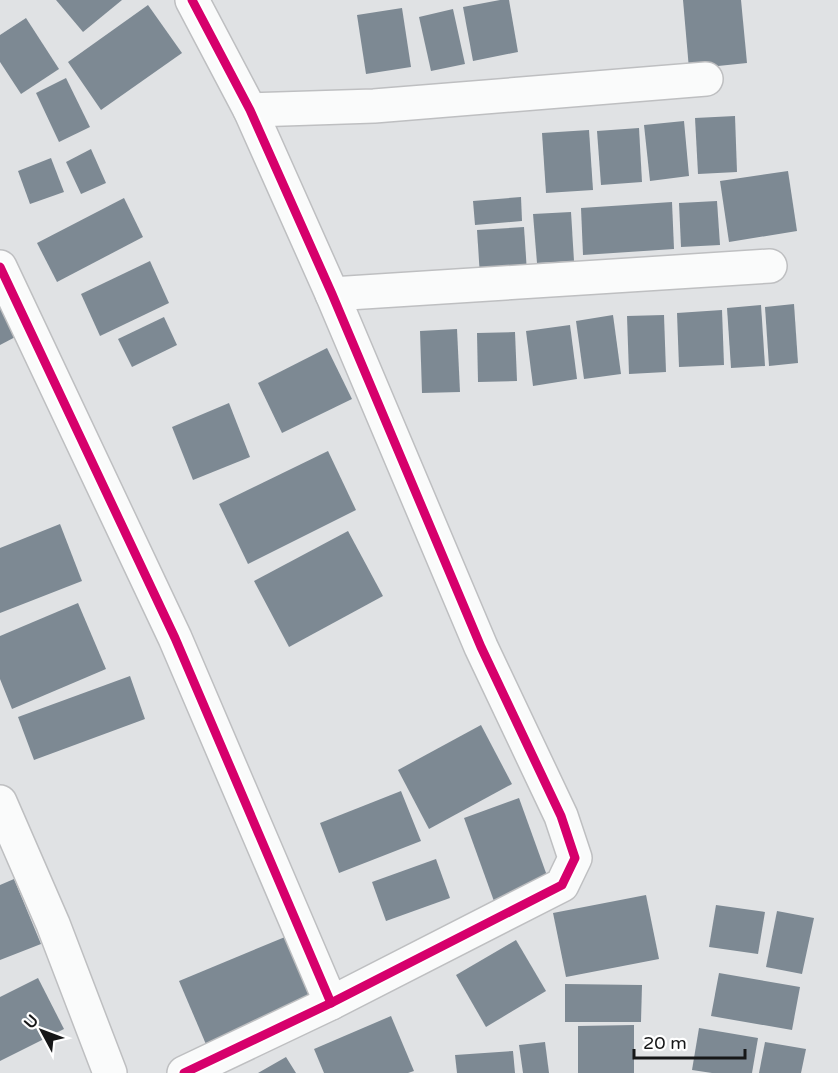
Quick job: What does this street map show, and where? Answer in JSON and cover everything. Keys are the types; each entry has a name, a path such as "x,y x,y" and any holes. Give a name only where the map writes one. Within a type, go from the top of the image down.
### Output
{"street":[{"path":"184,1073 331,1003 562,885 575,858 561,816 481,647 332,294 250,110 192,0"},
{"path":"250,110 374,106 706,79"},
{"path":"332,294 770,266"},
{"path":"0,267 175,638 331,1003"},
{"path":"0,802 53,924 110,1073"}],"building":[{"path":"56,0 122,0 83,32"},
{"path":"509,0 518,52 473,61 463,7"},
{"path":"683,0 741,0 747,63 689,69"},
{"path":"148,5 182,53 101,110 68,62"},
{"path":"402,8 411,67 366,74 357,15"},
{"path":"453,9 465,64 431,71 419,17"},
{"path":"26,18 59,69 21,94 0,62 0,35"},
{"path":"66,78 90,127 59,142 36,93"},
{"path":"735,116 737,172 698,174 695,118"},
{"path":"684,121 689,176 650,181 644,125"},
{"path":"639,128 642,182 601,185 597,131"},
{"path":"589,130 593,190 546,193 542,133"},
{"path":"91,149 106,183 81,194 66,162"},
{"path":"51,158 64,192 30,204 18,171"},
{"path":"788,171 797,231 729,242 720,181"},
{"path":"521,197 522,221 475,225 473,201"},
{"path":"124,198 143,237 57,282 37,243"},
{"path":"717,201 720,245 681,247 679,203"},
{"path":"672,202 674,249 583,255 581,208"},
{"path":"571,212 574,261 537,263 533,214"},
{"path":"524,227 527,272 480,276 477,230"},
{"path":"150,261 169,303 100,336 81,294"},
{"path":"0,295 21,334 0,345"},
{"path":"794,304 798,363 769,366 765,307"},
{"path":"761,305 765,366 731,368 727,308"},
{"path":"722,310 724,365 679,367 677,313"},
{"path":"613,315 621,374 584,379 576,321"},
{"path":"664,315 666,372 629,374 627,316"},
{"path":"164,317 177,345 132,367 118,339"},
{"path":"570,325 577,379 533,386 526,331"},
{"path":"457,329 460,392 422,393 420,331"},
{"path":"515,332 517,381 478,382 477,333"},
{"path":"327,348 352,399 282,433 258,383"},
{"path":"229,403 250,457 193,480 172,427"},
{"path":"328,451 356,510 248,564 219,504"},
{"path":"60,524 82,581 0,613 0,548"},
{"path":"348,531 383,596 289,647 254,581"},
{"path":"78,603 106,669 12,709 0,679 0,636"},
{"path":"130,676 145,719 34,760 18,717"},
{"path":"481,725 512,784 429,829 398,770"},
{"path":"401,791 421,841 339,873 320,823"},
{"path":"519,798 550,884 495,904 464,818"},
{"path":"436,859 450,898 386,921 372,882"},
{"path":"14,879 41,944 0,960 0,885"},
{"path":"646,895 659,959 566,977 553,913"},
{"path":"716,905 765,912 758,954 709,947"},
{"path":"777,911 814,918 802,974 766,967"},
{"path":"285,937 313,1004 208,1049 179,981"},
{"path":"516,940 546,991 486,1027 456,975"},
{"path":"719,973 800,987 792,1030 711,1016"},
{"path":"38,978 64,1029 0,1061 0,997"},
{"path":"565,984 642,985 641,1022 565,1022"},
{"path":"391,1016 414,1071 408,1073 324,1073 314,1049"},
{"path":"634,1025 634,1073 578,1073 578,1026"},
{"path":"699,1028 758,1038 752,1073 712,1073 692,1070"},
{"path":"545,1042 549,1073 523,1073 519,1045"},
{"path":"765,1042 806,1049 801,1073 759,1073"},
{"path":"513,1051 515,1073 457,1073 455,1055"},
{"path":"286,1057 296,1073 258,1073"}],"cycle path":[{"path":"184,1073 331,1003 562,885 575,858 561,816 481,647 332,294 250,110 192,0"},
{"path":"0,267 175,638 331,1003"}]}
